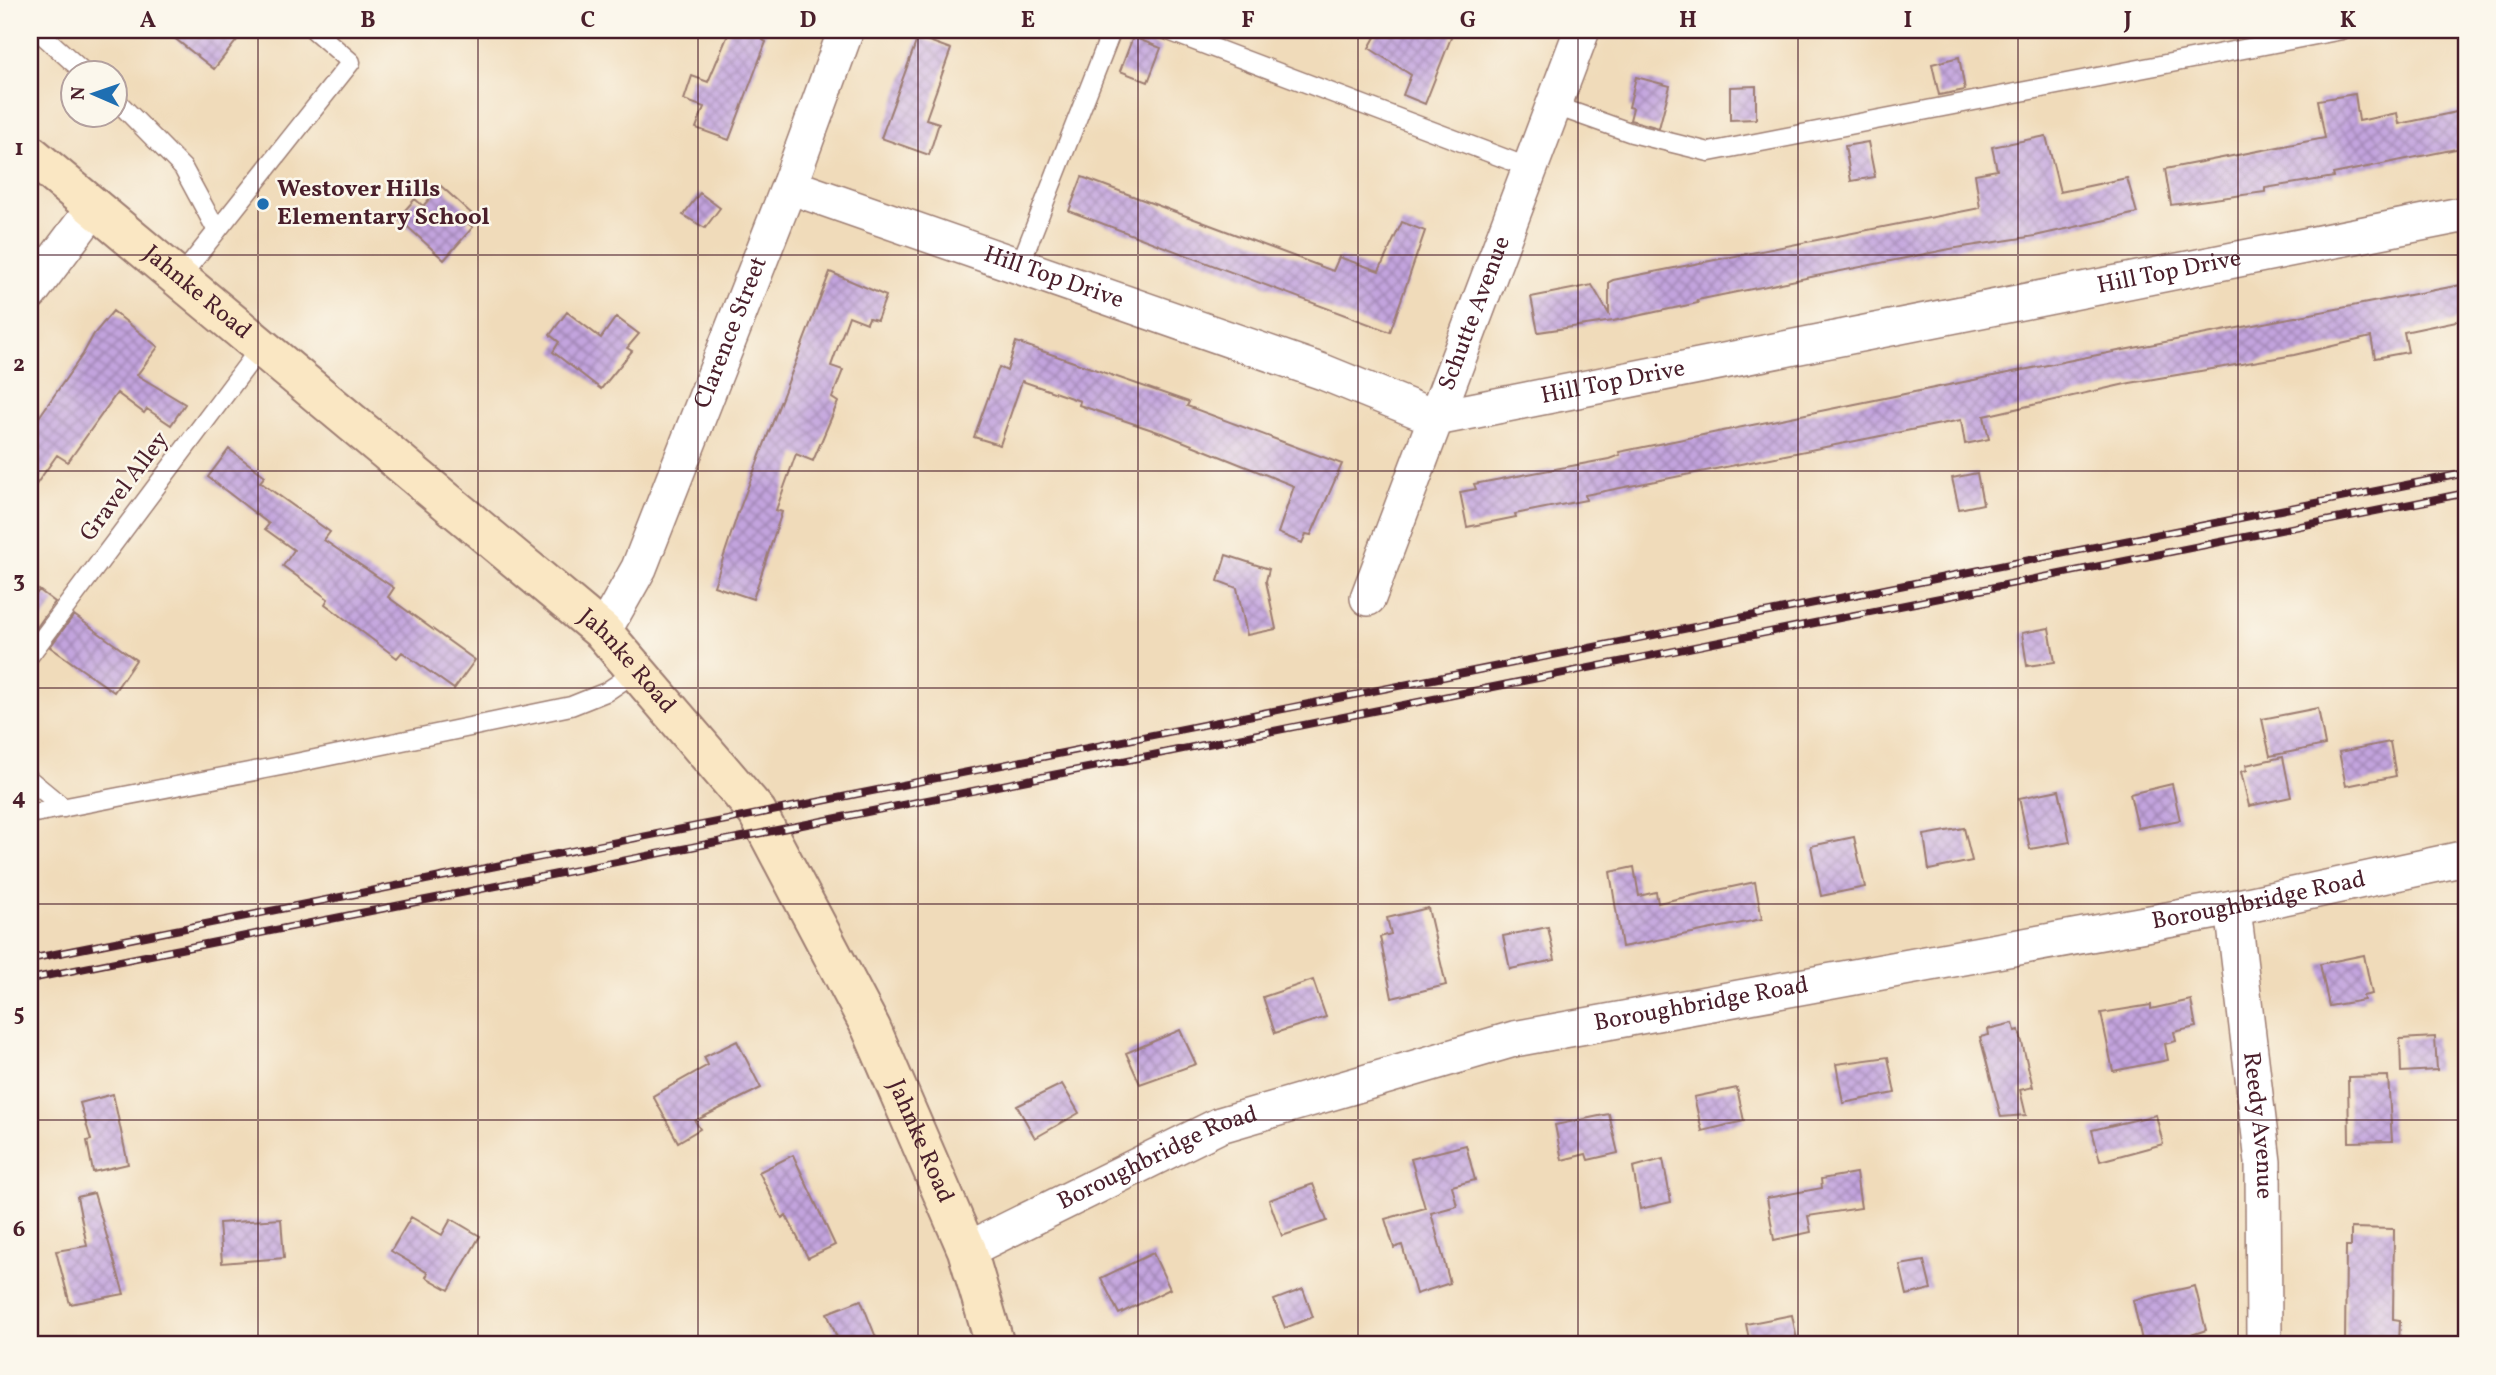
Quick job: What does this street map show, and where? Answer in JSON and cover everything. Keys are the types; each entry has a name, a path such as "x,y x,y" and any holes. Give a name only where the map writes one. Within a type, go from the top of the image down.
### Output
{"main road":[{"name":"Jahnke Road","path":"30,154 177,280 603,632 757,812 871,1028 967,1250 995,1345"}],"street":[{"name":"Clarence Street","path":"603,632 639,568 789,186 846,30"},
{"name":"Schutte Avenue","path":"1368,598 1582,30"},
{"name":"Hill Top Drive","path":"789,186 1323,372 1436,418 2466,215"},
{"path":"30,293 93,209"},
{"name":"Boroughbridge Road","path":"967,1250 1220,1125 1514,1039 2233,908 2466,858"},
{"name":"Reedy Avenue","path":"2233,908 2263,1162 2264,1345"}],"lane":[{"path":"37,30 70,60"},
{"path":"177,280 351,62 314,30"},
{"path":"1020,265 1112,30"},
{"path":"1166,30 1530,168"},
{"path":"1553,105 1632,133 1709,152 2342,30"},
{"path":"130,114 183,168 217,232"},
{"name":"Gravel Alley","path":"30,655 260,348"},
{"path":"30,814 570,706 606,692 637,671"},
{"path":"30,780 64,808"}],"building":[{"path":"164,30 245,30 214,69"},
{"path":"730,30 767,30 763,40 766,42 729,140 696,128 704,107 684,100 692,76 708,82"},
{"path":"1379,30 1454,30 1425,104 1403,95 1411,75 1369,48"},
{"path":"918,37 951,49 926,119 939,123 929,155 881,138"},
{"path":"1133,37 1161,48 1148,82 1120,71"},
{"path":"1959,57 1965,90 1939,95 1932,64"},
{"path":"1636,77 1670,86 1659,128 1630,120 1633,108 1629,107"},
{"path":"1756,86 1756,119 1730,120 1730,87"},
{"path":"2355,94 2359,121 2397,113 2399,124 2466,110 2466,147 2333,174 2334,177 2265,188 2265,192 2171,205 2165,169 2325,138 2318,100"},
{"path":"2046,136 2060,192 2127,178 2137,213 2035,236 1950,249 1697,300 1698,303 1613,321 1538,332 1531,297 1592,285 1609,314 1609,282 1613,280 1980,208 1975,174 1997,170 1992,147"},
{"path":"1868,142 1875,177 1851,181 1845,146"},
{"path":"1082,177 1333,271 1339,257 1379,271 1402,222 1425,231 1390,332 1069,211"},
{"path":"441,186 473,215 466,222 473,227 444,260 398,218 415,199 423,206"},
{"path":"700,193 720,208 705,228 683,215"},
{"path":"830,272 886,296 877,320 869,318 867,323 849,316 831,366 843,370 832,398 838,402 813,461 796,454 776,510 782,512 753,599 714,586 738,513"},
{"path":"2466,284 2466,319 2404,332 2408,352 2375,358 2371,337 2294,355 2130,383 1984,416 1989,439 1965,444 1961,420 1585,495 1586,500 1467,527 1460,492 1476,489 1474,484 1609,459 1620,455 1619,452 2082,358"},
{"path":"113,311 158,347 137,375 185,404 171,425 147,409 144,413 117,393 68,462 57,455 30,493 30,430 94,334"},
{"path":"567,312 601,338 616,317 639,334 627,348 632,351 601,389 553,352 559,342 550,335"},
{"path":"1016,342 1189,402 1187,406 1342,464 1311,535 1306,534 1302,543 1278,533 1294,486 1167,435 1079,405 1080,401 1022,381 1000,445 974,437 999,367 1007,371"},
{"path":"229,449 265,476 260,482 330,532 324,540 394,588 388,597 475,660 454,689 402,652 397,658 325,604 328,599 283,566 294,550 265,529 269,524 208,477"},
{"path":"1977,473 1983,504 1959,509 1952,478"},
{"path":"1226,555 1269,569 1266,581 1276,629 1247,635 1237,588 1218,581"},
{"path":"39,590 55,602 32,634 30,603"},
{"path":"74,615 136,660 114,692 50,647"},
{"path":"2049,628 2055,662 2027,666 2022,633"},
{"path":"2318,708 2325,745 2270,756 2262,719"},
{"path":"2390,742 2396,776 2346,786 2339,752"},
{"path":"2283,757 2291,797 2249,806 2241,772 2247,770 2246,765"},
{"path":"2172,784 2180,820 2138,828 2130,794"},
{"path":"2059,790 2070,842 2030,849 2019,798"},
{"path":"1964,828 1972,861 1929,870 1924,835"},
{"path":"1854,837 1865,887 1821,896 1811,846"},
{"path":"1634,867 1639,896 1656,892 1658,903 1755,882 1762,919 1622,947 1610,872"},
{"path":"1428,908 1446,985 1392,998 1380,937 1391,934 1387,918"},
{"path":"1548,927 1555,960 1510,969 1503,936"},
{"path":"2364,955 2372,994 2363,996 2364,1000 2329,1006 2320,964"},
{"path":"1313,980 1326,1017 1275,1033 1263,997"},
{"path":"2191,1000 2196,1027 2174,1032 2176,1041 2165,1044 2168,1060 2113,1071 2101,1013 2151,1005 2151,1009"},
{"path":"2013,1023 2015,1031 2019,1030 2033,1087 2020,1090 2026,1115 2001,1117 1980,1037 1989,1035 1988,1029"},
{"path":"1180,1030 1196,1064 1140,1084 1126,1053"},
{"path":"2435,1037 2437,1070 2401,1072 2400,1039"},
{"path":"737,1041 761,1088 695,1121 700,1129 678,1142 653,1096 708,1065 704,1057"},
{"path":"1888,1057 1895,1093 1843,1103 1836,1064"},
{"path":"2388,1076 2392,1141 2349,1142 2348,1077"},
{"path":"1062,1084 1079,1113 1035,1138 1017,1106"},
{"path":"1737,1088 1744,1121 1702,1131 1694,1097"},
{"path":"113,1094 128,1164 93,1172 87,1141 91,1140 80,1103"},
{"path":"1609,1114 1618,1153 1588,1160 1586,1154 1562,1160 1555,1125"},
{"path":"2156,1115 2163,1144 2100,1161 2092,1130"},
{"path":"1466,1145 1475,1180 1452,1186 1457,1206 1431,1213 1450,1283 1416,1294 1402,1245 1394,1248 1385,1219 1425,1208 1411,1159"},
{"path":"793,1155 835,1245 808,1258 786,1215 782,1218 759,1172"},
{"path":"1663,1159 1671,1202 1640,1209 1633,1167"},
{"path":"1856,1173 1861,1208 1808,1216 1811,1232 1774,1240 1767,1198 1822,1188 1821,1179"},
{"path":"1313,1184 1327,1221 1282,1236 1269,1200"},
{"path":"94,1193 124,1294 70,1304 56,1251 87,1246 77,1197"},
{"path":"411,1217 442,1235 451,1219 480,1236 449,1290 426,1277 428,1273 391,1251"},
{"path":"281,1219 284,1258 222,1263 219,1223"},
{"path":"2351,1228 2394,1229 2393,1319 2400,1320 2399,1345 2345,1345 2346,1246 2351,1246"},
{"path":"1153,1253 1170,1289 1119,1314 1101,1278"},
{"path":"1924,1261 1931,1289 1907,1295 1900,1265"},
{"path":"2195,1286 2206,1330 2162,1345 2143,1345 2133,1300"},
{"path":"1303,1289 1313,1317 1285,1328 1274,1300"},
{"path":"861,1300 879,1345 840,1345 827,1313"},
{"path":"1792,1315 1798,1345 1750,1345 1746,1324"}],"railway":[{"path":"30,959 2466,473"},
{"path":"30,979 2466,493"}],"place":[{"name":"Westover Hills Elementary School","path":"263,204"}]}
